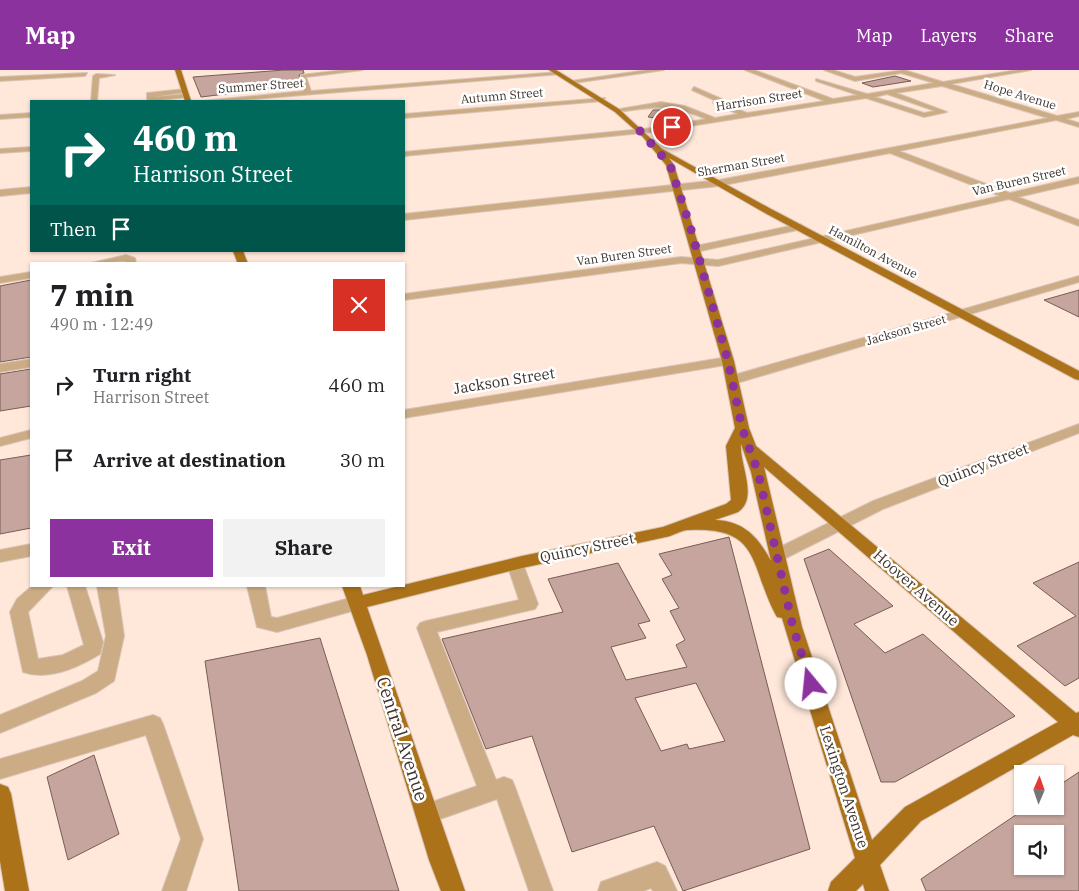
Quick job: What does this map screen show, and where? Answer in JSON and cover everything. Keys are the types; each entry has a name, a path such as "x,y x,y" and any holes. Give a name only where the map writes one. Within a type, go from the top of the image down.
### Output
{"main road":[{"path":"178,70 186,96"},
{"name":"Lexington Avenue","path":"556,72 603,99 617,110 657,148 670,165 728,361 742,428 751,449 778,555 793,627 877,891"},
{"name":"Hamilton Avenue","path":"657,148 799,227 1079,376"},
{"name":"Quincy Street","path":"405,584 515,564 666,532 732,508 739,502 740,492 733,446 742,428"},
{"name":"Hoover Avenue","path":"751,449 1078,724"},
{"path":"666,532 690,526 722,525 746,535 752,541 765,568 806,667"},
{"name":"Quincy Street","path":"354,594 392,587"},
{"name":"Central Avenue","path":"354,594 453,891"},
{"path":"840,891 913,814 1078,724"},
{"path":"0,794 17,891"}],"street":[{"path":"308,93 303,76 360,70"},
{"path":"574,81 660,70"},
{"path":"748,70 834,101"},
{"path":"827,70 855,79 896,72"},
{"name":"Hope Avenue","path":"881,70 942,84 1079,125"},
{"name":"Harrison Street","path":"405,154 640,131 1028,70"},
{"name":"Summer Street","path":"218,100 556,72"},
{"path":"0,79 85,74"},
{"path":"94,100 96,76 112,75"},
{"path":"818,80 924,115 944,112 888,92"},
{"path":"694,89 722,101 715,102 746,115"},
{"name":"Autumn Street","path":"405,116 603,99"},
{"path":"617,110 661,104 683,106 716,120"},
{"name":"Sherman Street","path":"405,217 719,183 1079,114"},
{"path":"0,117 30,115"},
{"path":"0,151 30,148"},
{"path":"890,150 1079,224"},
{"name":"Van Buren Street","path":"405,297 680,260 718,263 1079,180"},
{"path":"0,193 30,190"},
{"path":"696,249 799,227"},
{"path":"103,262 126,258 131,260 131,262"},
{"path":"0,280 30,275"},
{"name":"Jackson Street","path":"732,380 1079,279"},
{"name":"Jackson Street","path":"405,414 728,361"},
{"path":"0,368 30,363"},
{"name":"Quincy Street","path":"778,555 878,505 1079,428"},
{"path":"0,442 30,434"},
{"path":"0,556 30,550"},
{"path":"490,792 426,628 529,604 515,564"},
{"path":"43,587 23,604 19,612 30,667 52,667 78,658 114,638"},
{"path":"76,587 94,642 93,649"},
{"path":"0,724 89,687 107,675 114,638 107,587"},
{"path":"256,587 263,622 277,625 354,594"},
{"path":"0,769 153,724 192,839 174,891"},
{"path":"426,814 504,787 542,891"},
{"path":"610,891 657,874 665,891"}],"building":[{"path":"303,70 304,73 299,75 301,85 201,97 193,77"},
{"path":"895,76 911,81 873,87 862,83"},
{"path":"653,110 675,111 667,119 648,117"},
{"path":"30,280 30,357 0,362 0,286"},
{"path":"1079,290 1079,317 1044,300"},
{"path":"30,369 30,406 0,411 0,374"},
{"path":"30,455 30,528 0,534 0,460"},
{"path":"729,537 810,849 683,891 654,826 572,852 532,736 486,749 442,639 563,612 548,579 618,563 650,621 638,624 646,638 611,647 626,680 687,667 676,645 685,640 670,611 679,608 662,579 672,575 659,554","holes":["696,683 725,741 689,749 687,744 661,751 635,698"]},
{"path":"829,549 893,606 854,624 885,653 923,634 1015,716 895,782 881,782 804,559"},
{"path":"1079,562 1079,678 1065,686 1017,646 1076,616 1033,583"},
{"path":"320,638 399,891 239,891 205,661"},
{"path":"94,755 119,834 68,860 47,777"},
{"path":"1079,772 1079,891 926,891 921,879 1016,815 1064,815 1064,782"}],"route":[{"path":"672,127 640,131 670,165 678,196 690,226 728,361 742,428 758,472 793,627 811,684"}]}
